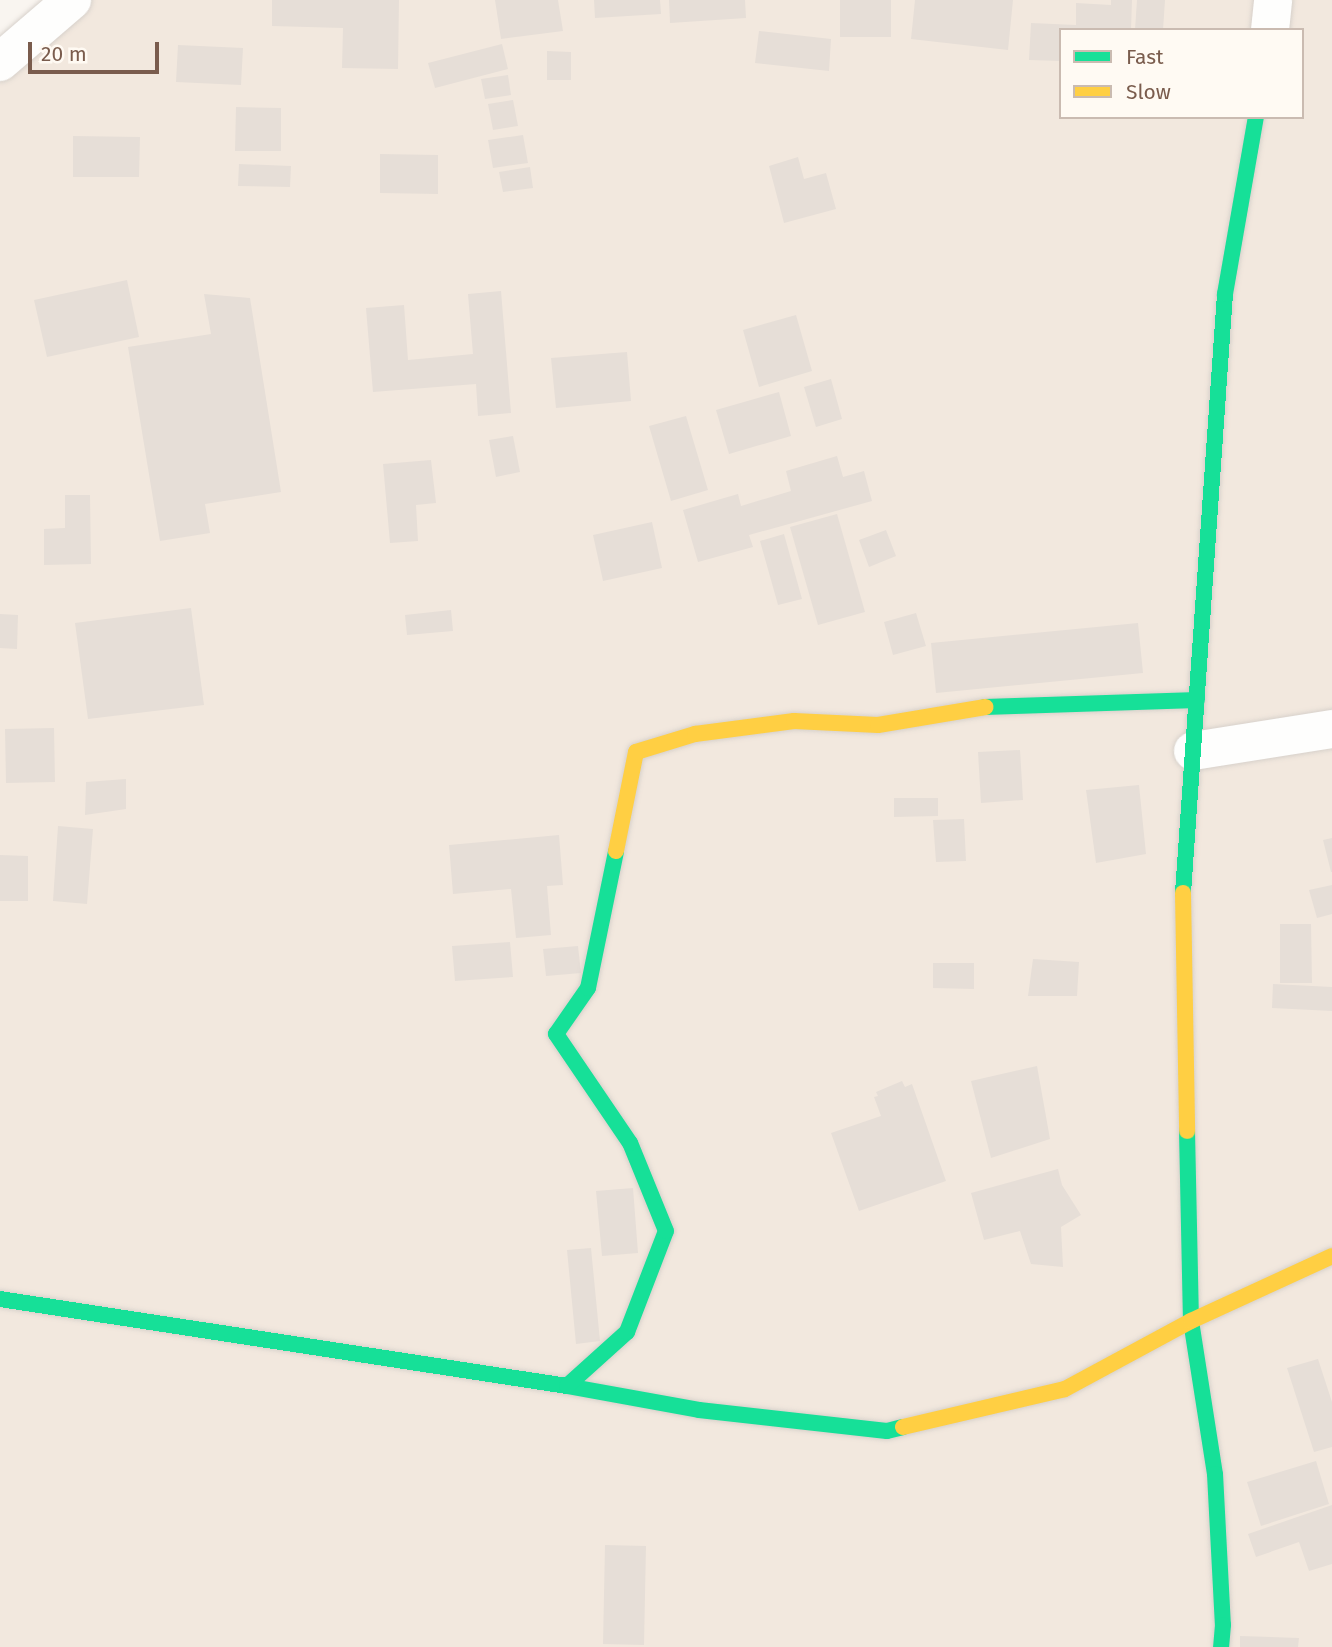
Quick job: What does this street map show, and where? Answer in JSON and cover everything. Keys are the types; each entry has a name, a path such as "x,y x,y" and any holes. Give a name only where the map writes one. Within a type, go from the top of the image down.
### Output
{"street":[{"path":"0,62 72,0"},
{"path":"1270,28 1273,0"},
{"path":"1221,1647 1223,1625 1215,1474 1191,1321 1183,898 1225,294 1256,119"},
{"path":"567,1386 627,1332 666,1231 630,1143 556,1034 588,988 636,752 695,734 794,721 878,725 974,708 1196,700"},
{"path":"1193,751 1332,729"},
{"path":"0,1299 567,1386 699,1410 887,1431 1065,1388 1191,1321 1332,1256"}],"shaded area":[{"path":"57,0 1332,0 1332,1647 0,1647 0,51"}],"building":[{"path":"272,0 399,0 398,69 342,68 343,28 272,26"},
{"path":"495,0 558,0 563,31 501,39"},
{"path":"594,0 660,0 661,14 595,18"},
{"path":"669,0 745,0 746,18 670,23"},
{"path":"840,0 891,0 891,37 840,37"},
{"path":"915,0 1013,0 1008,50 911,39"},
{"path":"1111,0 1132,0 1131,28 1059,28 1059,61 1029,60 1031,23 1076,25 1076,3 1111,5"},
{"path":"1137,0 1165,0 1163,28 1135,28"},
{"path":"759,31 831,39 829,71 755,63"},
{"path":"502,44 508,69 435,88 428,63"},
{"path":"178,45 243,48 241,85 176,82"},
{"path":"547,51 571,52 571,80 547,80"},
{"path":"508,75 511,95 485,99 481,79"},
{"path":"513,100 518,126 493,130 488,104"},
{"path":"236,107 281,108 281,151 235,151"},
{"path":"523,135 528,163 493,168 488,140"},
{"path":"73,136 140,137 139,177 73,177"},
{"path":"380,154 438,155 438,194 380,193"},
{"path":"798,157 804,179 826,173 836,209 784,223 769,166"},
{"path":"239,164 291,166 290,187 238,186"},
{"path":"530,167 533,188 503,192 499,172"},
{"path":"127,280 139,337 47,357 34,300"},
{"path":"501,291 511,413 478,416 476,384 373,392 366,308 404,305 408,360 473,354 468,294"},
{"path":"204,294 250,298 281,492 205,504 210,533 160,541 128,347 211,334"},
{"path":"796,315 812,371 759,387 743,330"},
{"path":"627,352 631,401 556,408 551,358"},
{"path":"831,379 842,419 816,427 804,387"},
{"path":"779,392 791,436 729,454 716,410"},
{"path":"686,416 708,490 671,501 649,426"},
{"path":"513,436 520,472 496,477 489,440"},
{"path":"837,456 843,477 864,471 872,501 749,535 753,547 698,562 683,510 738,494 741,506 791,491 786,471"},
{"path":"431,460 436,503 416,505 418,541 390,543 383,464"},
{"path":"65,495 90,495 91,564 44,565 44,529 65,528"},
{"path":"837,514 865,612 818,625 790,527"},
{"path":"652,522 662,568 603,581 593,535"},
{"path":"886,530 896,556 869,567 859,540"},
{"path":"784,534 802,599 778,605 760,541"},
{"path":"191,608 204,705 88,719 75,623"},
{"path":"451,610 453,631 407,635 405,615"},
{"path":"916,613 926,646 893,655 884,622"},
{"path":"0,614 18,615 17,649 0,648"},
{"path":"1138,623 1143,673 936,693 931,643"},
{"path":"54,728 55,782 6,783 5,729"},
{"path":"1020,750 1023,800 981,803 978,752"},
{"path":"126,779 126,809 85,815 86,782"},
{"path":"1139,785 1146,854 1096,863 1086,790"},
{"path":"894,798 938,798 938,816 894,817"},
{"path":"964,819 966,861 936,862 933,820"},
{"path":"58,826 93,829 87,904 53,901"},
{"path":"559,835 563,885 547,886 551,935 516,938 511,889 453,894 449,845"},
{"path":"1332,838 1332,872 1331,872 1323,840"},
{"path":"0,855 28,856 28,901 0,901"},
{"path":"1332,885 1332,914 1317,918 1309,890"},
{"path":"1280,924 1311,924 1312,983 1280,983"},
{"path":"510,942 513,977 455,981 452,946"},
{"path":"578,946 581,973 546,976 543,949"},
{"path":"1033,959 1079,962 1077,996 1028,996"},
{"path":"933,963 974,963 974,989 933,988"},
{"path":"1273,984 1332,987 1332,1011 1272,1008"},
{"path":"1037,1066 1050,1139 991,1158 971,1081"},
{"path":"902,1081 905,1087 912,1084 946,1181 859,1211 831,1133 881,1116 874,1097 878,1096 876,1092"},
{"path":"1058,1169 1062,1185 1081,1215 1061,1227 1063,1267 1031,1264 1020,1231 984,1240 971,1193"},
{"path":"633,1188 638,1253 602,1256 596,1191"},
{"path":"591,1248 600,1341 576,1344 567,1250"},
{"path":"1318,1359 1332,1402 1332,1447 1314,1452 1287,1368"},
{"path":"1316,1461 1329,1504 1261,1526 1247,1482"},
{"path":"1332,1505 1332,1564 1309,1571 1299,1542 1256,1557 1248,1534"},
{"path":"605,1545 646,1546 644,1645 603,1644"},
{"path":"1240,1636 1299,1638 1298,1647 1240,1647"}],"traffic: fast":[{"path":"1183,893 1225,294 1256,119"},
{"path":"985,707 1197,700"},
{"path":"567,1386 627,1332 666,1231 630,1143 556,1034 588,988 616,851"},
{"path":"1187,1131 1191,1321 1215,1474 1223,1625 1221,1647"},
{"path":"0,1299 567,1386 699,1410 887,1431 903,1427"}],"traffic: slow":[{"path":"616,851 636,752 695,734 794,721 878,725 985,707"},
{"path":"1183,893 1187,1131"},
{"path":"903,1427 1065,1389 1191,1321 1332,1256"}]}
